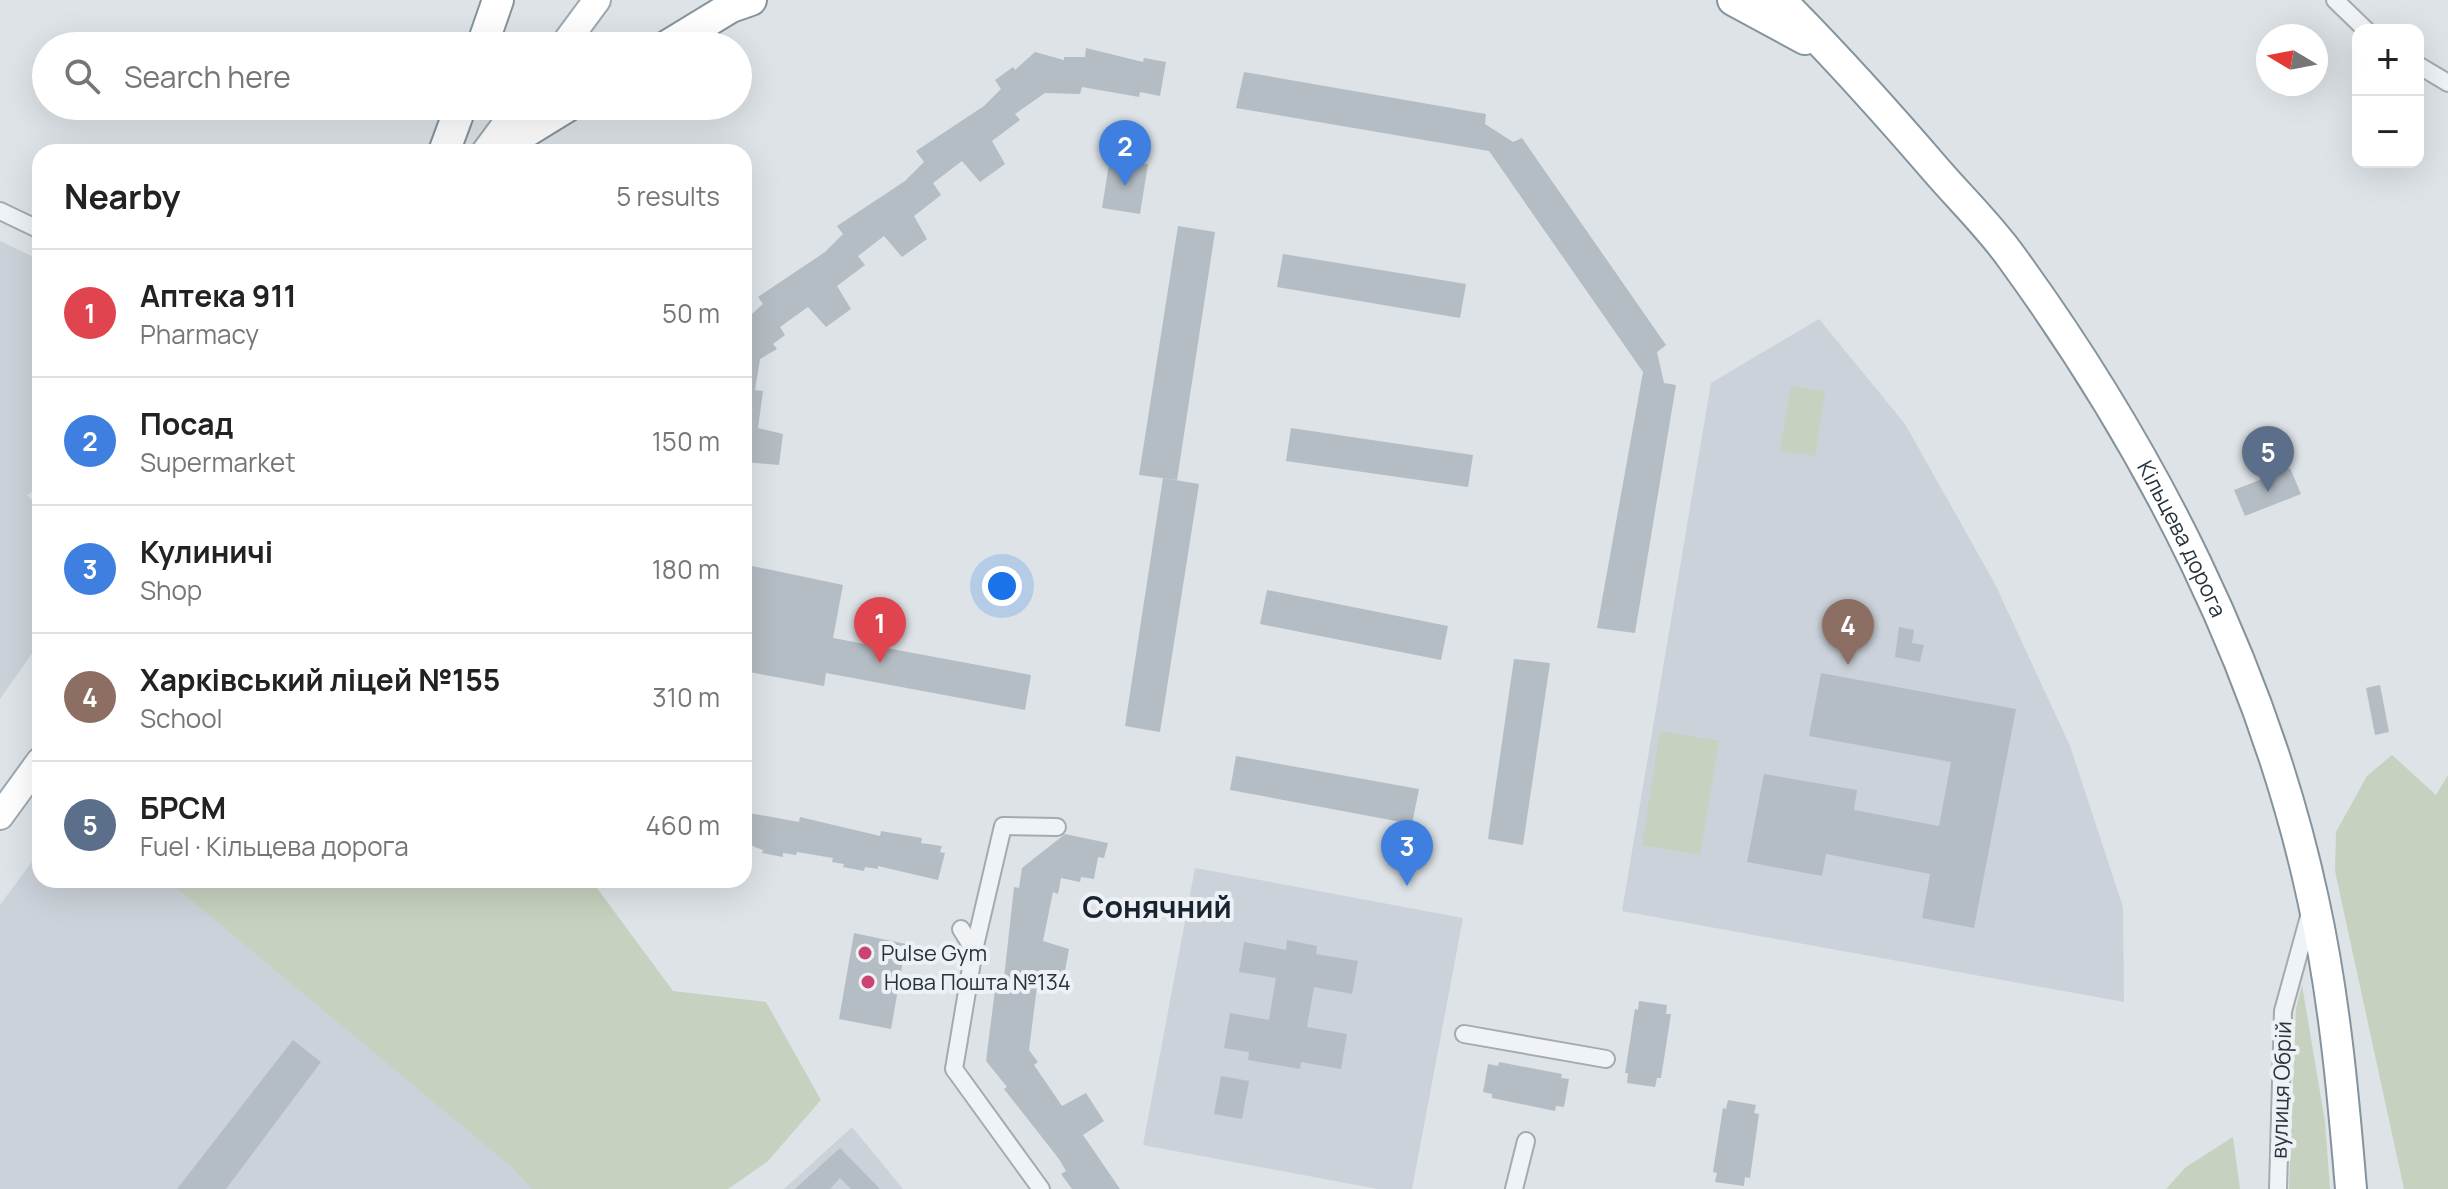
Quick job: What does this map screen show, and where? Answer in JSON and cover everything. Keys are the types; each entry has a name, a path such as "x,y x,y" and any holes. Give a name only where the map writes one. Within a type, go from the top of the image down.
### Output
{"highway":[{"path":"487,32 498,0"},
{"path":"690,32 731,7 751,0"},
{"path":"1733,0 1838,58"},
{"name":"Кільцева дорога","path":"1780,0 1838,58 2010,255 2117,413 2191,550 2257,709 2294,821 2313,900 2334,1016 2351,1189"},
{"path":"447,144 456,120"},
{"path":"506,144 545,120"}],"main road":[{"path":"573,32 597,0"},
{"path":"491,144 509,120"},
{"path":"0,816 32,772"}],"street":[{"path":"2335,0 2360,24"},
{"path":"2424,69 2448,83"},
{"path":"0,211 32,226"},
{"path":"1041,1189 954,1069 974,950 1003,826 1057,827"},
{"name":"вулиця Обрій","path":"2278,1189 2283,1011 2313,900"},
{"path":"961,929 974,950"},
{"path":"1464,1034 1606,1059"},
{"path":"1514,1189 1526,1141"}],"shaded area":[{"path":"0,241 32,256 32,492 27,495 32,500 32,653 0,699"},
{"path":"1819,319 1905,424 1995,584 2070,746 2123,907 2124,1002 1622,911 1711,383"},
{"path":"32,862 32,888 207,888 576,1189 0,1189 0,905"},
{"path":"1195,868 1463,918 1412,1189 1378,1189 1143,1145"},
{"path":"852,1127 903,1189 784,1189"}],"green space":[{"path":"1791,386 1825,392 1815,456 1780,450"},
{"path":"1660,731 1719,741 1700,855 1642,845"},
{"path":"2392,755 2436,795 2448,775 2448,1189 2404,1189 2335,871 2336,832 2367,776"},
{"path":"177,888 597,888 673,991 766,1002 821,1100 767,1162 728,1189 532,1189 513,1168"},
{"path":"2302,985 2325,1122 2330,1189 2289,1189 2296,1009"},
{"path":"2233,1137 2240,1189 2166,1189 2186,1167"}],"building":[{"path":"1086,48 1143,62 1144,58 1166,62 1160,96 1140,92 1139,97 1082,87 1080,94 1045,93 1015,114 1020,120 992,141 1005,164 980,182 962,161 933,183 941,195 914,216 927,239 902,257 884,236 858,256 865,265 837,286 851,309 826,327 808,307 780,327 785,335 773,344 777,349 760,359 755,390 763,391 758,428 783,434 779,465 752,463 752,314 763,304 758,297 825,252 843,234 837,226 905,181 924,162 916,151 984,106 1001,89 995,80 1013,67 1015,70 1035,52 1064,60 1064,57 1085,57"},
{"path":"1244,72 1486,114 1485,124 1513,142 1522,138 1666,345 1657,352 1664,383 1676,385 1635,633 1597,628 1643,372 1489,151 1236,108"},
{"path":"1110,158 1148,164 1140,214 1102,208"},
{"path":"1178,226 1215,232 1177,480 1139,475"},
{"path":"1283,254 1466,284 1460,318 1277,287"},
{"path":"1291,428 1473,455 1468,487 1286,461"},
{"path":"2290,468 2301,494 2245,516 2234,490"},
{"path":"1163,478 1199,484 1160,732 1125,726"},
{"path":"752,566 843,585 833,638 1031,675 1025,710 826,673 824,686 752,672"},
{"path":"1267,590 1448,626 1441,660 1260,624"},
{"path":"1899,627 1914,630 1912,643 1924,645 1920,662 1895,657"},
{"path":"1514,659 1550,663 1523,845 1488,839"},
{"path":"1821,673 2016,709 1974,928 1922,918 1930,874 1826,854 1822,876 1747,862 1764,774 1857,790 1854,810 1939,826 1951,762 1809,736"},
{"path":"2380,685 2389,732 2375,735 2366,688"},
{"path":"1236,756 1419,789 1412,824 1230,790"},
{"path":"752,813 799,822 800,817 880,836 881,831 922,838 921,843 942,846 940,852 945,853 938,880 878,866 878,869 865,867 864,871 843,867 844,864 832,862 833,858 797,852 796,855 783,853 783,857 762,853 763,850 752,846"},
{"path":"1065,834 1108,843 1104,858 1098,857 1094,879 1081,877 1080,882 1061,878 1058,894 1053,892 1043,941 1069,949 1063,982 1038,978 1029,1050 1038,1062 1034,1065 1062,1106 1086,1093 1104,1121 1083,1135 1120,1189 1072,1189 1061,1174 1066,1171 1059,1159 986,1061 995,990 1000,989 1004,978 1014,887 1019,888 1022,868"},
{"path":"854,933 906,944 891,1029 839,1019"},
{"path":"1287,940 1317,946 1316,954 1358,961 1352,994 1314,987 1307,1027 1347,1034 1341,1069 1301,1062 1300,1069 1248,1060 1249,1052 1224,1048 1230,1013 1269,1020 1276,978 1239,972 1244,942 1286,950"},
{"path":"1639,1001 1667,1005 1666,1014 1671,1014 1661,1078 1657,1078 1655,1087 1627,1083 1628,1073 1625,1073"},
{"path":"293,1040 321,1062 226,1189 177,1189"},
{"path":"1499,1062 1562,1074 1561,1078 1569,1079 1564,1107 1556,1106 1555,1111 1492,1098 1492,1094 1483,1092 1488,1064 1498,1066"},
{"path":"1221,1076 1249,1081 1242,1119 1214,1114"},
{"path":"1728,1100 1756,1105 1754,1113 1759,1114 1750,1178 1745,1177 1744,1186 1715,1182 1717,1173 1713,1172 1723,1108 1726,1109"},
{"path":"840,1148 880,1189 851,1189 840,1178 830,1189 795,1189"}],"place":[{"name":"Посад","path":"1125,186"},
{"name":"БРСМ","path":"2268,492"},
{"name":"Аптека 911","path":"880,663"},
{"name":"Харківський ліцей №155","path":"1848,665"},
{"name":"Кулиничі","path":"1407,886"},
{"name":"Pulse Gym","path":"865,953"},
{"name":"Нова Пошта №134","path":"868,982"}],"district":[{"name":"Сонячний","path":"1157,908"}]}
